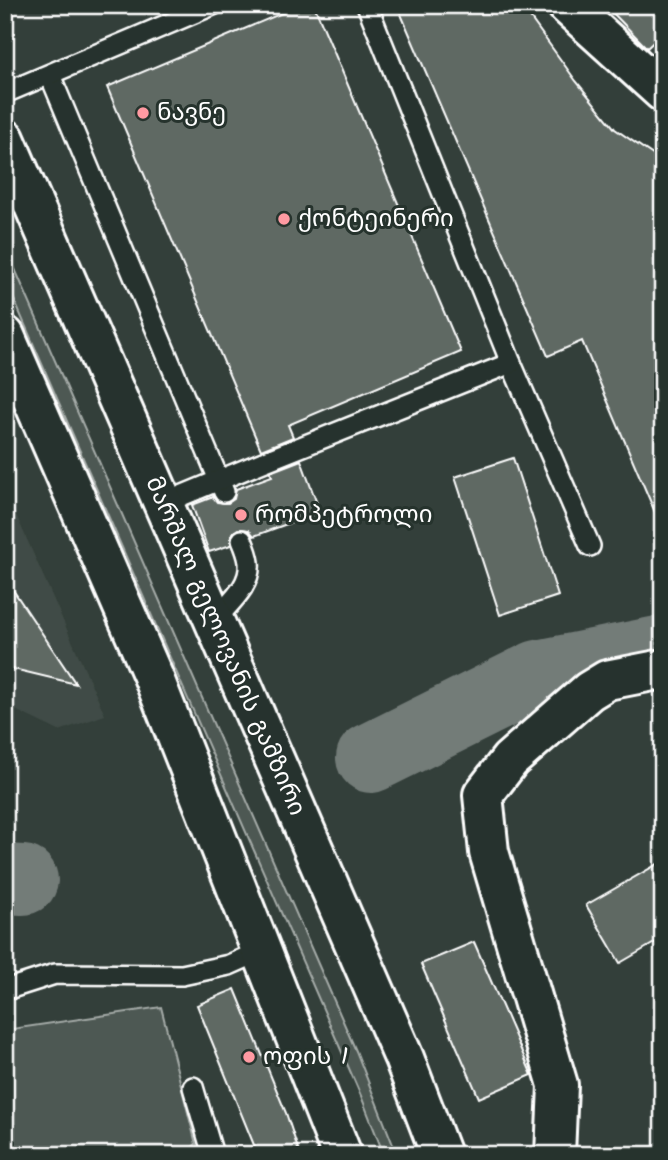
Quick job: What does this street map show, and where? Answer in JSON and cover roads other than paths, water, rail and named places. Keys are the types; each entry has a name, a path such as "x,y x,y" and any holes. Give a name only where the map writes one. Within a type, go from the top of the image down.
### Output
{"main road":[{"path":"567,5 663,92"},
{"name":"მარშალ გელოვანის გამზირი","path":"5,139 221,635 326,884 404,1058 440,1155"},
{"path":"5,336 153,676 342,1155"},
{"path":"5,377 49,436"},
{"path":"555,1155 558,1085 489,852 483,795 510,760 589,691 607,680 663,669"}],"lane":[{"path":"5,93 213,5"},
{"path":"367,5 511,363 590,546"},
{"path":"50,75 222,487"},
{"path":"165,506 181,496 222,487 511,363"},
{"path":"221,635 248,578 249,563 242,540"},
{"path":"5,990 55,974 182,975 229,965 256,935"},
{"path":"193,1087 213,1155"}],"waterway":[{"path":"371,758 538,675 663,650"},
{"path":"5,879 23,880"}],"place":[{"name":"ნავნე","path":"143,113"},
{"name":"ქონტეინერი","path":"284,219"},
{"name":"რომპეტროლი","path":"241,515"},
{"name":"ოფის 1","path":"249,1057"}]}
